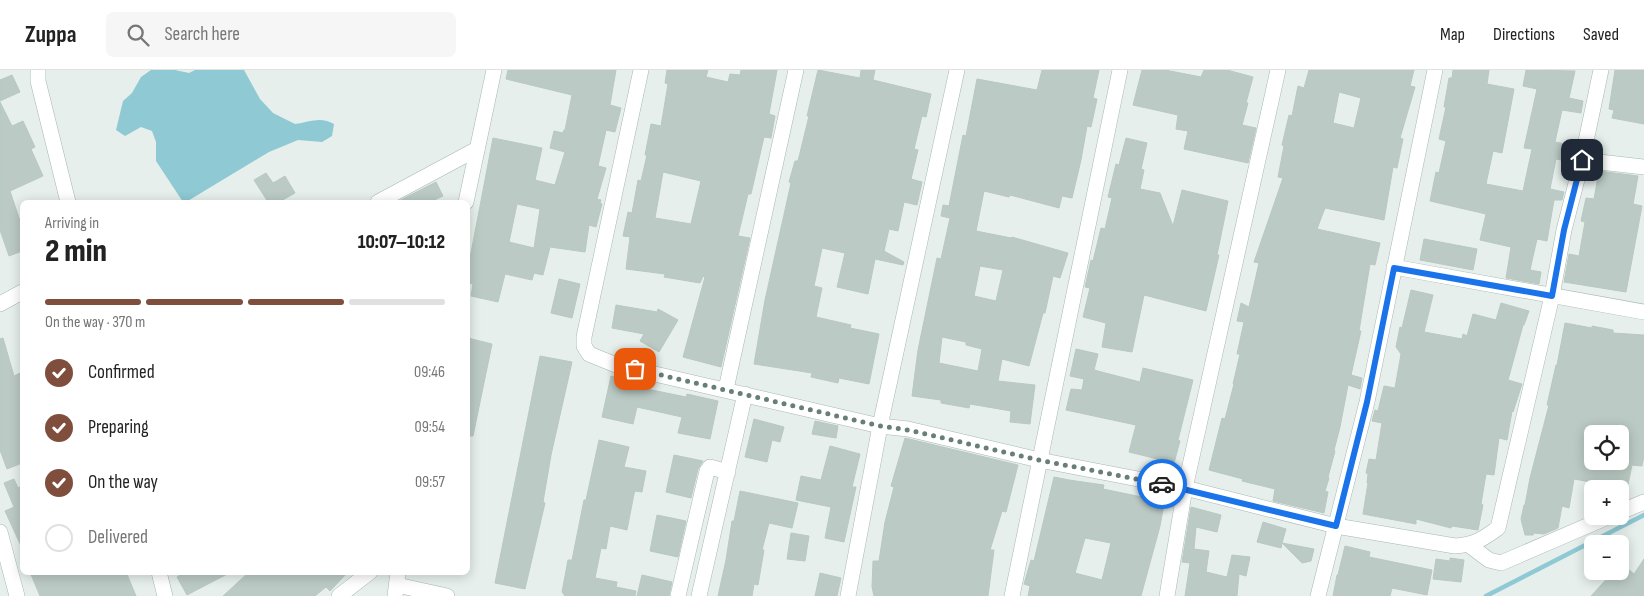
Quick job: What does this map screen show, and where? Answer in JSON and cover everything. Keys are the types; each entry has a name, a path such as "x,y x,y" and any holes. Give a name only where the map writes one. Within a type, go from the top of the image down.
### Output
{"street":[{"path":"38,70 38,81 68,200"},
{"path":"466,200 494,70"},
{"path":"641,70 586,328 584,346 589,354 616,365 880,426 908,430 1039,460 1185,488 1336,526 1454,546 1469,545 1498,528 1552,296 1564,230 1582,160 1601,70"},
{"path":"726,389 796,70"},
{"path":"848,596 880,426 957,70"},
{"path":"1012,596 1120,70"},
{"path":"1167,596 1185,488 1278,70"},
{"path":"1318,596 1367,402 1435,70"},
{"path":"382,200 477,149"},
{"path":"1582,160 1644,167"},
{"path":"1394,268 1644,312"},
{"path":"0,304 20,293"},
{"path":"699,596 745,394"},
{"path":"678,596 707,471 714,467 728,472"},
{"path":"1629,508 1644,502"},
{"path":"1469,545 1489,560 1501,563 1589,525"},
{"path":"0,532 17,596"},
{"path":"160,575 165,596"},
{"path":"339,596 366,575"},
{"path":"397,584 447,596"}],"water":[{"path":"151,70 175,70 189,73 195,70 244,70 260,99 273,113 295,124 324,120 334,124 332,136 322,142 298,140 269,152 189,200 182,200 156,161 156,142 152,131 141,127 125,136 116,130 123,101 132,93 141,77"}],"building":[{"path":"508,70 616,70 610,105 621,108 615,132 606,130 598,166 606,168 597,199 601,200 600,203 602,204 596,227 589,225 585,252 550,247 543,275 534,273 532,280 505,274 498,302 471,296 473,284 470,283 470,258 493,138 542,148 535,180 555,185 565,152 550,148 554,131 563,133 565,130 572,95 506,79","holes":["517,204 540,209 534,248 509,242"]},
{"path":"667,70 708,70 706,77 728,82 730,74 740,75 741,70 777,70 769,114 775,116 771,138 764,137 751,194 748,194 738,236 750,238 721,367 683,357 705,277 703,276 700,283 664,277 665,274 626,269 630,237 623,236 628,212 632,213 638,180 641,181 651,124 661,126 668,84 665,83","holes":["663,172 701,181 691,224 655,218"]},
{"path":"818,70 860,78 861,70 875,70 873,80 931,94 926,117 922,116 914,149 918,150 911,179 922,182 917,205 904,202 898,231 889,229 884,251 904,262 903,265 875,259 868,294 837,287 845,253 822,248 814,286 822,288 816,317 851,325 850,328 879,334 869,384 839,378 838,383 811,377 812,373 754,364 765,300 791,183 789,182 795,161 798,161"},
{"path":"1042,70 1099,70 1093,98 1097,99 1091,127 1087,126 1072,198 1062,196 1059,208 1010,195 1009,197 984,191 976,231 1012,237 1068,253 1060,278 1053,276 1045,313 1043,313 1029,366 1002,359 998,381 1035,385 1030,424 1010,422 1011,411 970,404 969,408 941,403 941,400 912,396 918,350 937,258 941,259 950,218 941,216 943,205 949,206 963,135 966,136 977,79 1037,90","holes":["980,266 1003,270 996,301 974,296","942,337 966,342 966,345 982,349 978,371 939,363"]},
{"path":"1142,70 1165,70 1201,77 1204,70 1227,70 1253,77 1242,125 1256,128 1248,163 1184,149 1188,131 1176,129 1178,115 1133,105"},
{"path":"1309,70 1414,70 1410,86 1415,87 1400,138 1403,139 1397,168 1393,167 1384,220 1325,208 1317,229 1380,243 1375,265 1370,264 1359,331 1361,331 1351,375 1362,378 1360,389 1348,385 1325,491 1328,492 1324,513 1273,501 1275,489 1209,470 1222,418 1225,419 1240,354 1237,354 1244,322 1237,321 1241,303 1249,307 1259,263 1254,262 1283,178 1278,177 1284,146 1282,145 1289,115 1292,116 1298,86 1304,88","holes":["1339,92 1361,98 1354,128 1333,123"]},
{"path":"1453,70 1489,70 1487,84 1514,89 1502,153 1493,151 1486,184 1523,191 1532,149 1524,148 1537,89 1523,86 1526,70 1575,71 1569,98 1583,101 1581,113 1562,110 1555,142 1575,146 1572,162 1556,159 1550,189 1564,192 1562,200 1554,200 1547,241 1537,239 1530,270 1541,272 1539,284 1506,278 1511,247 1480,240 1486,214 1430,201 1436,172 1439,173 1446,141 1439,139 1446,107 1444,107 1449,78 1452,78"},
{"path":"1615,70 1644,70 1644,124 1612,118 1614,110 1609,109"},
{"path":"12,75 20,92 0,101 0,80"},
{"path":"0,102 12,126 23,121 35,147 31,149 43,176 10,191 20,221 20,252 9,256 0,230"},
{"path":"1126,138 1147,143 1141,169 1144,170 1140,189 1160,193 1173,226 1182,190 1228,201 1217,255 1219,255 1206,311 1144,295 1132,352 1102,347 1106,323 1083,317 1090,288 1085,287 1091,260 1093,261 1101,228 1105,229 1112,198 1108,197 1116,164 1119,165"},
{"path":"1599,171 1638,176 1633,204 1642,206 1626,292 1564,282 1569,254 1579,256 1585,222 1581,221 1586,198 1594,199"},
{"path":"266,173 273,183 285,176 295,193 283,200 267,200 254,180"},
{"path":"436,182 443,196 434,200 401,200"},
{"path":"1424,239 1477,249 1473,270 1420,260"},
{"path":"559,279 580,284 572,318 551,313"},
{"path":"1411,290 1433,295 1424,332 1462,339 1463,334 1467,336 1473,314 1496,320 1501,303 1529,311 1523,325 1508,380 1522,384 1512,411 1507,440 1499,438 1494,475 1486,474 1478,530 1452,526 1451,528 1416,519 1416,524 1363,514 1368,483 1368,474 1366,473 1369,459 1376,460 1382,423 1372,421 1375,410 1378,411 1384,386 1395,388 1401,354 1396,347"},
{"path":"616,305 657,312 658,309 678,320 659,352 640,341 644,334 612,328"},
{"path":"1565,323 1613,330 1613,333 1644,335 1644,456 1642,466 1632,465 1629,480 1584,481 1574,479 1569,508 1562,506 1558,528 1544,534 1534,533 1533,535 1525,535 1521,519 1549,405 1547,405"},
{"path":"3,338 14,376 20,373 20,464 7,469 0,450 0,339"},
{"path":"470,338 492,344 473,436 470,436"},
{"path":"1076,349 1098,354 1094,370 1140,382 1143,368 1193,380 1174,463 1129,452 1136,425 1066,410 1071,389 1082,390 1084,379 1070,376"},
{"path":"540,356 572,362 551,455 543,502 545,503 525,589 495,583"},
{"path":"611,376 643,384 642,388 686,397 687,394 718,401 710,439 678,433 682,417 637,407 633,424 602,417"},
{"path":"754,419 784,427 780,442 772,440 767,462 745,457"},
{"path":"815,421 838,426 836,438 812,434"},
{"path":"905,438 1018,465 1006,512 1002,511 990,550 994,550 988,596 874,596 872,587 873,561 879,561 885,522 894,487 891,486"},
{"path":"599,440 629,447 624,467 646,471 642,492 635,491 634,494 627,530 610,526 606,549 601,548 595,578 617,582 616,587 636,591 635,596 565,596 562,592 568,560 572,560"},
{"path":"830,446 860,454 852,487 856,487 844,542 825,538 831,507 796,500 801,476 821,480"},
{"path":"674,455 703,461 698,469 691,498 666,492"},
{"path":"1054,477 1104,485 1103,489 1142,497 1142,495 1165,499 1160,526 1141,596 1028,596 1030,586 1024,584 1031,560 1034,561","holes":["1085,538 1111,543 1102,580 1075,573"]},
{"path":"14,479 18,488 20,487 20,544 5,511 14,507 4,483"},
{"path":"740,491 798,503 792,528 769,523 762,550 764,550 758,585 754,584 752,596 718,596 732,521 734,521"},
{"path":"1191,507 1221,515 1217,532 1196,527 1194,549 1209,551 1206,572 1227,577 1232,555 1250,557 1246,576 1239,574 1237,596 1185,596 1190,563 1182,562"},
{"path":"657,515 686,521 678,557 650,551"},
{"path":"1263,522 1286,529 1281,548 1257,542"},
{"path":"791,533 809,536 805,561 787,559"},
{"path":"1282,543 1314,549 1311,561 1302,563"},
{"path":"1345,546 1370,552 1369,557 1432,570 1427,595 1392,588 1390,596 1333,596"},
{"path":"1450,558 1464,560 1461,582 1433,579 1436,559 1450,561"},
{"path":"1644,559 1644,596 1591,596 1606,580 1629,580 1629,570 1634,574"},
{"path":"820,573 841,578 837,596 815,596"},
{"path":"31,575 127,575 136,596 40,596"},
{"path":"180,575 225,575 187,595 177,577"},
{"path":"246,575 345,575 330,591 326,587 315,596 223,596"},
{"path":"642,575 672,582 669,596 637,596"}],"waterway":[{"path":"1486,596 1644,515"}],"way so far":[{"path":"635,369 880,426 908,430 1039,460 1162,484"}],"route":[{"path":"1162,484 1185,488 1336,526 1367,402 1394,268 1552,296 1564,230 1582,160"}]}
